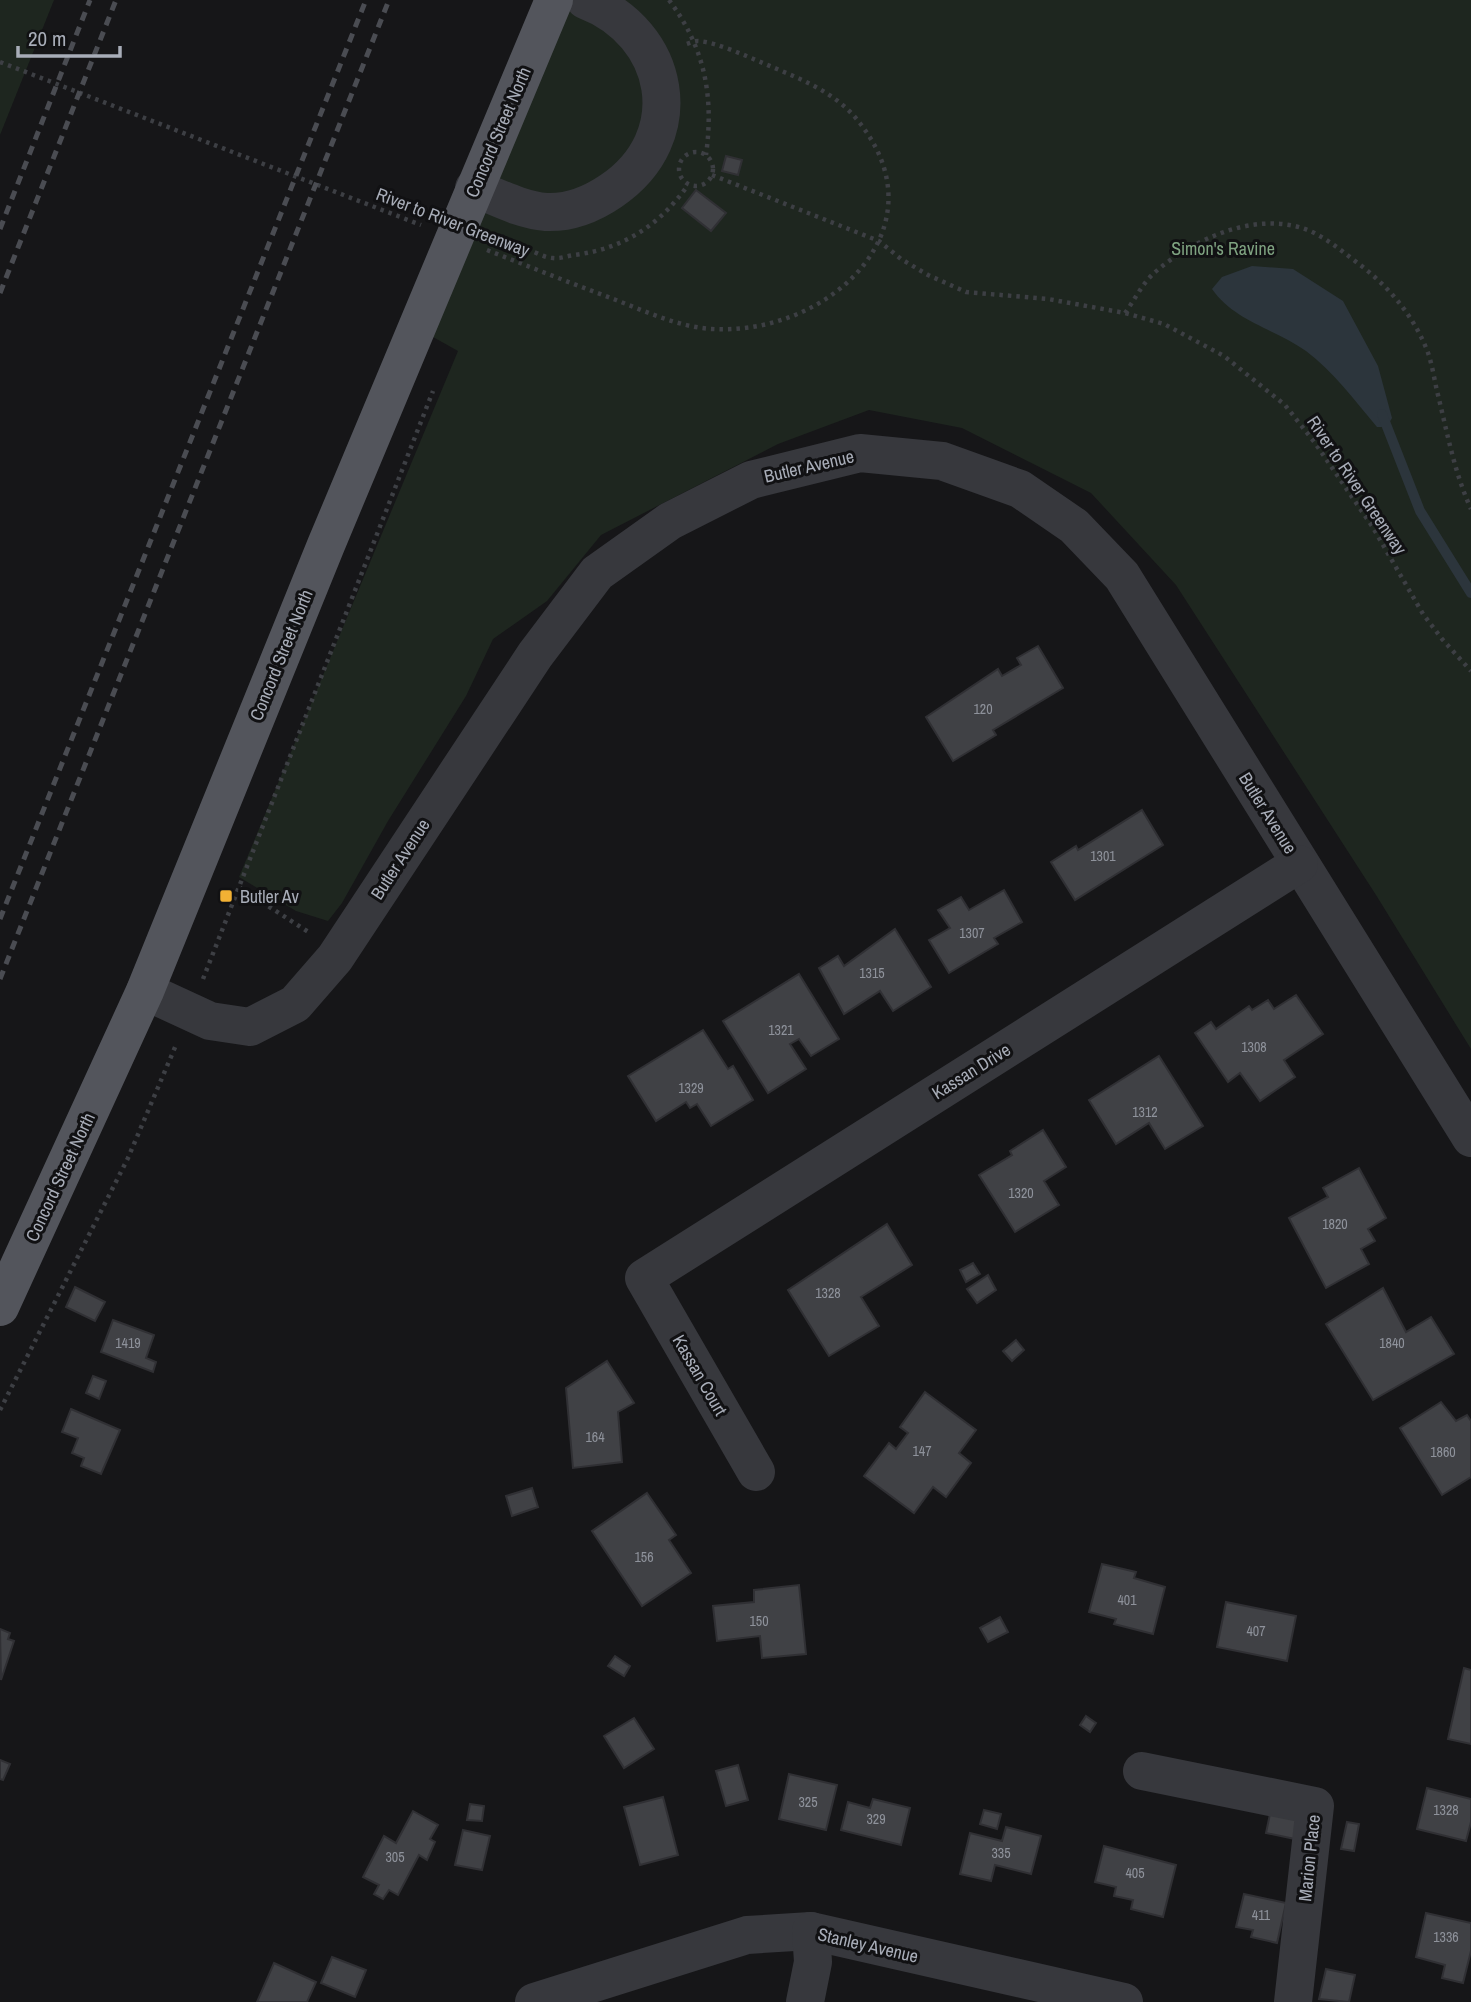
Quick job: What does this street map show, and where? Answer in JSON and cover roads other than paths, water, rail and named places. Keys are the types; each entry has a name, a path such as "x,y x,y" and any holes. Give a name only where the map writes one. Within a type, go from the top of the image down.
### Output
{"main road":[{"name":"Concord Street North","path":"0,1307 145,991 326,545 554,0"}],"street":[{"path":"474,188 527,208 547,212 584,206 618,186 637,168 651,148 663,115 661,85 649,58 639,40 625,24 600,6 585,0"},
{"name":"Butler Avenue","path":"145,991 210,1021 250,1027 295,1004 335,958 535,655 597,573 670,520 751,480 860,453 942,461 1020,489 1074,526 1122,576 1471,1138"},
{"name":"Kassan Drive","path":"643,1278 1299,863"},
{"name":"Kassan Court","path":"643,1278 756,1472"},
{"name":"Marion Place","path":"1142,1771 1315,1806 1293,2002"},
{"path":"805,2002 813,1962 811,1931"},
{"name":"Stanley Avenue","path":"534,2002 747,1936 811,1931 1046,1994 1124,2002"}],"waterway":[{"path":"1382,414 1420,511 1471,593"}],"railway":[{"path":"0,229 90,0"},
{"path":"0,293 116,0"},
{"path":"0,919 366,0"},
{"path":"0,979 389,0"}],"place":[{"name":"Butler Av","path":"226,896"}],"park label":[{"name":"Simon's Ravine","path":"1223,248"}]}
